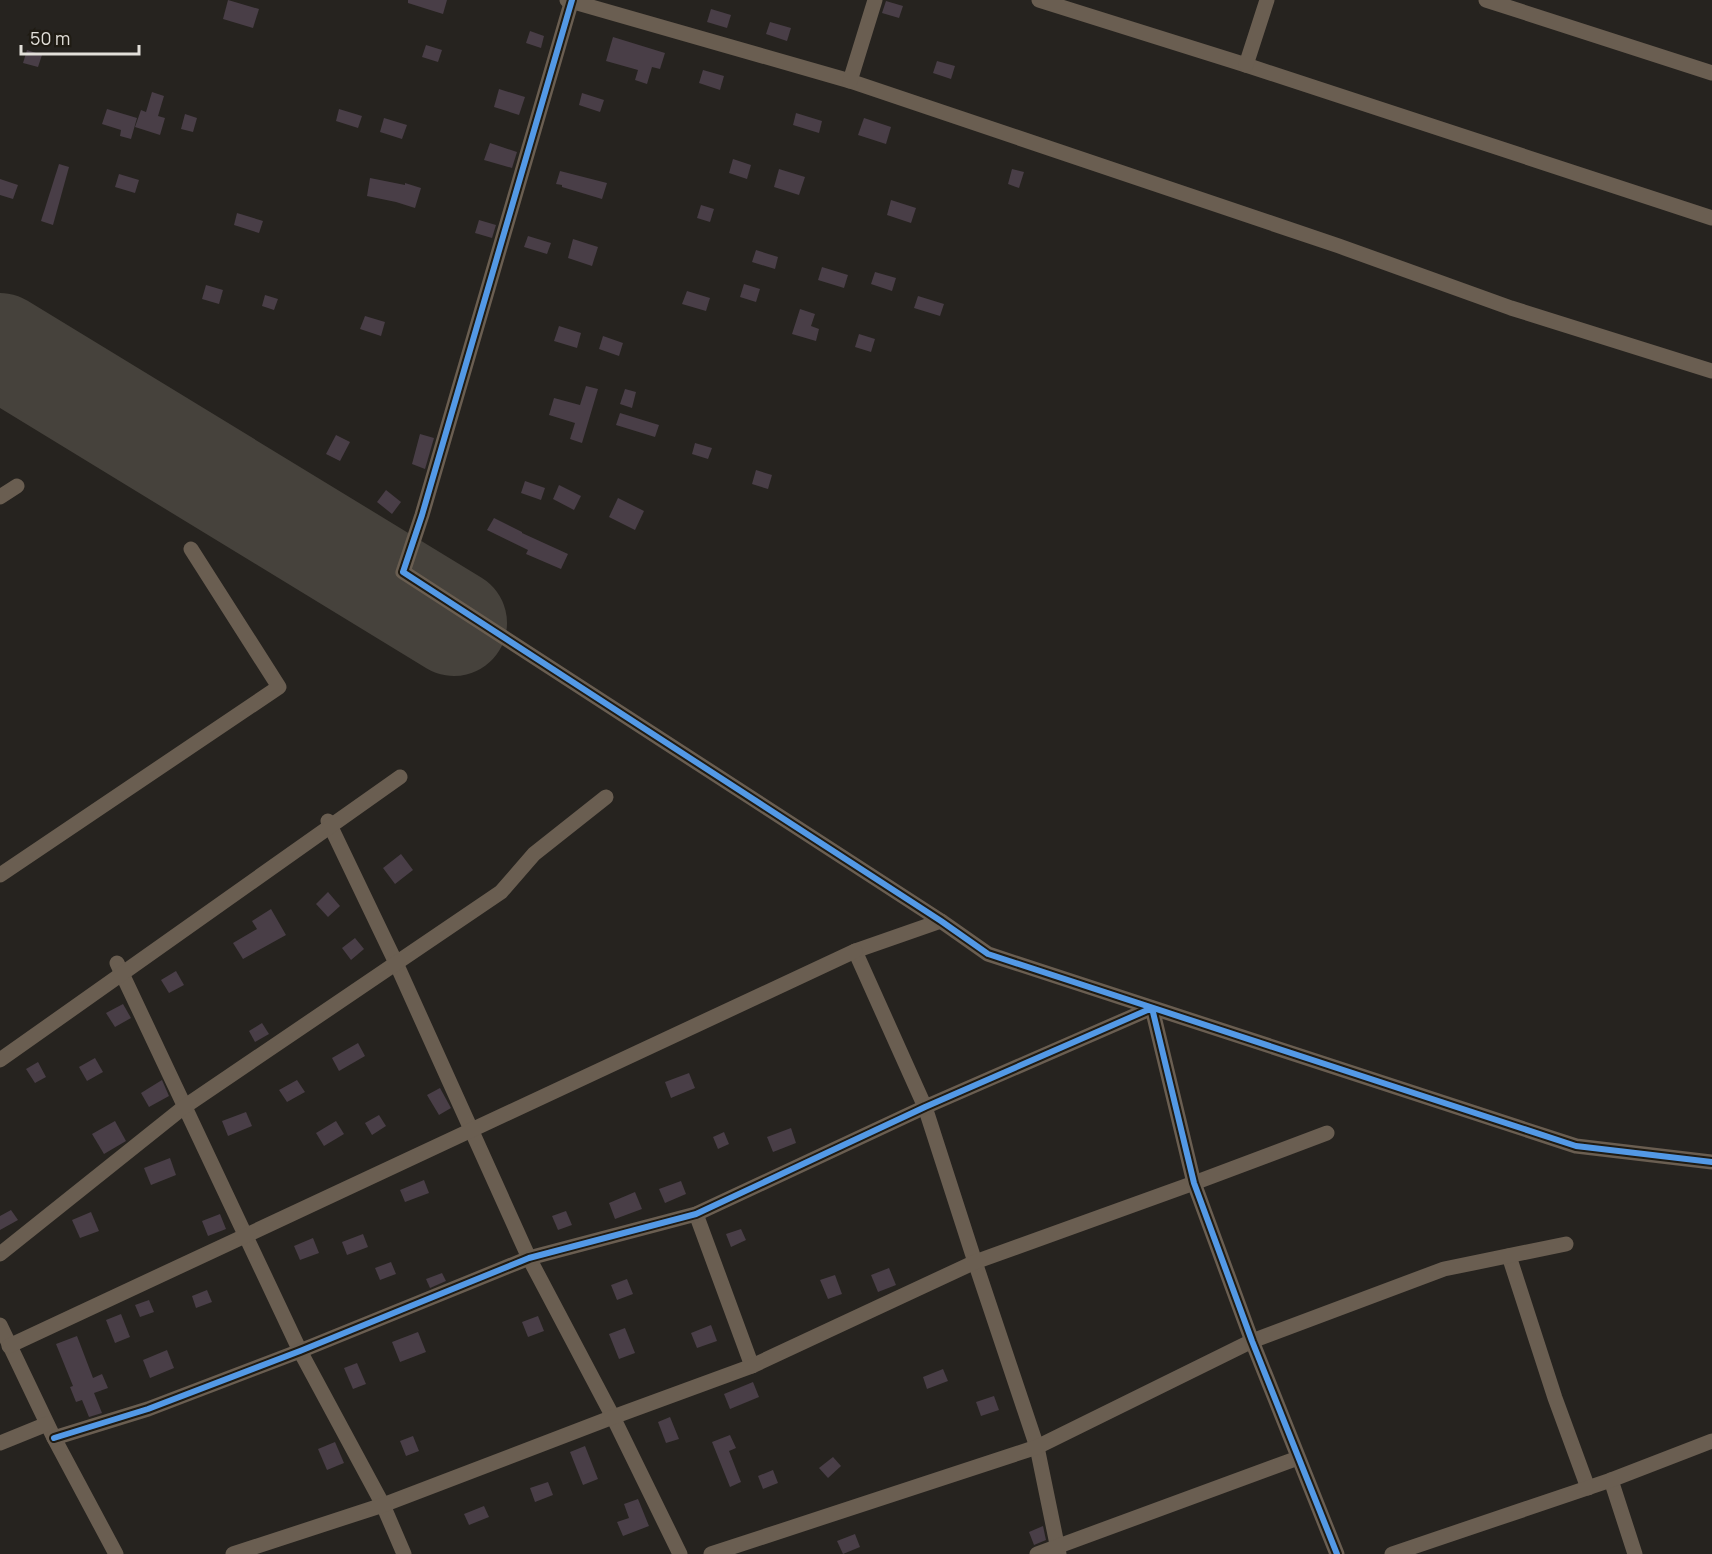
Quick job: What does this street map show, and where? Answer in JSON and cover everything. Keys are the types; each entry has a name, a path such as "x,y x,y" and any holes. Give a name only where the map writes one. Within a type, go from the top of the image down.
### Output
{"street":[{"path":"850,81 875,0"},
{"path":"1040,0 1712,218"},
{"path":"1246,65 1267,0"},
{"path":"1486,0 1712,73"},
{"path":"1712,371 1511,308 1339,246 850,81 571,1 422,515 403,573 941,921 988,954 1576,1146 1712,1162"},
{"path":"0,497 17,486"},
{"path":"0,875 279,687 191,549"},
{"path":"0,1060 120,968 400,777"},
{"path":"0,1254 184,1107 501,892 534,854 606,797"},
{"path":"329,824 396,963 528,1258 613,1417 680,1554"},
{"path":"9,1346 855,951 941,921"},
{"path":"855,951 925,1107 1037,1447 1058,1550"},
{"path":"120,968 300,1351 383,1504 404,1554"},
{"path":"0,1443 148,1409 300,1351 528,1258 696,1214 925,1107 1152,1008"},
{"path":"1152,1008 1194,1184 1252,1341 1337,1554"},
{"path":"233,1554 383,1504 752,1366 975,1262 1194,1184 1327,1133"},
{"path":"696,1214 752,1366"},
{"path":"711,1554 1037,1447 1252,1341 1444,1269 1566,1244"},
{"path":"1509,1257 1555,1398 1588,1488"},
{"path":"0,1325 50,1431 116,1554"},
{"path":"1392,1554 1611,1480 1712,1441"},
{"path":"1037,1554 1058,1550 1298,1458"},
{"path":"1611,1480 1635,1554"}],"building":[{"path":"228,0 259,9 253,28 223,19"},
{"path":"408,0 447,0 443,14 408,3"},
{"path":"886,1 903,6 899,18 882,13"},
{"path":"711,9 731,15 727,28 707,22"},
{"path":"770,22 791,28 787,41 766,34"},
{"path":"530,31 544,36 541,48 526,43"},
{"path":"613,37 665,53 660,69 652,67 647,84 635,80 638,70 606,61"},
{"path":"426,45 442,50 438,62 422,57"},
{"path":"27,50 42,55 38,67 23,63"},
{"path":"937,61 955,66 951,79 933,73"},
{"path":"703,70 724,76 720,90 699,83"},
{"path":"499,89 525,97 519,115 494,107"},
{"path":"152,92 164,96 158,116 165,118 160,135 135,127 141,110 146,112"},
{"path":"582,93 604,100 600,112 579,105"},
{"path":"107,109 137,118 131,139 120,136 121,130 102,124"},
{"path":"339,109 362,116 358,128 336,121"},
{"path":"796,113 822,121 819,133 793,125"},
{"path":"185,114 197,118 193,132 181,129"},
{"path":"384,118 407,125 402,139 380,132"},
{"path":"864,118 891,127 886,144 858,135"},
{"path":"490,143 517,152 512,168 484,160"},
{"path":"733,159 751,165 747,179 729,173"},
{"path":"59,164 69,167 53,225 41,221"},
{"path":"779,169 805,177 799,195 774,187"},
{"path":"1012,169 1024,172 1019,188 1008,184"},
{"path":"560,171 607,183 602,199 556,184"},
{"path":"119,174 139,180 135,193 115,187"},
{"path":"370,178 405,185 405,183 421,188 415,208 367,196"},
{"path":"0,179 18,185 13,199 0,195"},
{"path":"891,200 916,208 911,223 887,215"},
{"path":"701,205 714,209 710,222 697,218"},
{"path":"237,213 263,221 259,233 234,225"},
{"path":"479,220 496,225 492,238 475,233"},
{"path":"528,236 551,243 547,254 524,247"},
{"path":"573,239 598,247 592,266 568,258"},
{"path":"756,250 778,257 775,269 752,262"},
{"path":"822,267 848,275 844,288 818,280"},
{"path":"875,272 896,278 892,291 871,284"},
{"path":"744,284 760,289 756,302 740,297"},
{"path":"206,285 223,290 219,304 202,299"},
{"path":"687,291 710,298 706,311 682,304"},
{"path":"265,295 278,299 274,310 262,306"},
{"path":"918,296 944,304 940,316 914,308"},
{"path":"800,309 815,314 811,326 819,329 816,341 792,334"},
{"path":"365,316 385,322 381,336 360,329"},
{"path":"559,326 581,333 577,348 554,341"},
{"path":"859,334 875,339 871,352 855,347"},
{"path":"603,336 623,343 619,356 599,349"},
{"path":"586,386 598,389 582,443 570,439 575,423 549,415 554,398 580,405"},
{"path":"625,389 636,392 632,408 620,404"},
{"path":"620,413 659,425 655,437 616,425"},
{"path":"420,434 434,438 425,469 412,464"},
{"path":"336,435 350,442 340,461 326,454"},
{"path":"695,443 712,448 708,459 692,454"},
{"path":"756,470 772,475 768,489 752,484"},
{"path":"525,481 545,488 541,500 521,493"},
{"path":"559,485 581,496 574,510 553,499"},
{"path":"386,490 401,502 392,514 377,502"},
{"path":"618,498 644,511 635,530 609,517"},
{"path":"494,518 568,554 561,569 526,554 528,550 487,530"},
{"path":"401,854 413,870 395,884 383,868"},
{"path":"328,892 340,906 328,917 316,904"},
{"path":"271,909 286,935 243,959 233,943 257,929 252,921"},
{"path":"355,938 364,949 351,960 342,948"},
{"path":"176,971 184,985 169,993 161,980"},
{"path":"123,1004 131,1018 115,1027 106,1013"},
{"path":"262,1023 269,1034 255,1042 249,1031"},
{"path":"358,1043 365,1056 339,1071 332,1058"},
{"path":"95,1058 103,1072 87,1081 79,1067"},
{"path":"38,1062 46,1077 35,1083 26,1069"},
{"path":"689,1073 695,1088 671,1098 665,1082"},
{"path":"162,1080 169,1096 149,1107 141,1093"},
{"path":"297,1080 305,1092 287,1102 279,1090"},
{"path":"440,1088 451,1108 439,1115 427,1095"},
{"path":"246,1112 252,1126 228,1136 222,1121"},
{"path":"379,1115 386,1126 372,1135 365,1123"},
{"path":"115,1121 126,1141 104,1154 92,1134"},
{"path":"336,1121 344,1134 324,1146 316,1133"},
{"path":"791,1128 796,1143 773,1152 767,1137"},
{"path":"724,1132 729,1144 718,1149 713,1137"},
{"path":"170,1158 176,1175 151,1185 144,1168"},
{"path":"424,1180 429,1193 405,1202 400,1190"},
{"path":"681,1181 686,1194 665,1203 659,1189"},
{"path":"635,1192 642,1209 615,1219 609,1203"},
{"path":"11,1210 18,1220 0,1230 0,1216"},
{"path":"566,1211 572,1225 558,1230 552,1216"},
{"path":"91,1212 99,1231 80,1238 72,1220"},
{"path":"220,1214 226,1229 208,1236 202,1221"},
{"path":"741,1229 746,1240 731,1247 726,1234"},
{"path":"363,1234 368,1247 347,1255 342,1242"},
{"path":"313,1238 319,1253 300,1260 294,1246"},
{"path":"391,1262 396,1274 380,1280 375,1268"},
{"path":"889,1268 896,1285 878,1292 871,1275"},
{"path":"442,1273 446,1281 430,1288 426,1279"},
{"path":"835,1275 842,1294 828,1299 820,1280"},
{"path":"627,1279 633,1294 617,1300 611,1285"},
{"path":"207,1290 212,1302 196,1308 192,1296"},
{"path":"149,1300 154,1312 140,1317 135,1305"},
{"path":"121,1314 130,1337 115,1343 106,1320"},
{"path":"538,1316 544,1331 528,1337 522,1322"},
{"path":"711,1325 717,1341 697,1348 691,1333"},
{"path":"625,1328 635,1353 619,1359 609,1334"},
{"path":"418,1332 426,1352 400,1362 392,1342"},
{"path":"77,1336 93,1378 102,1374 108,1388 94,1393 102,1413 89,1417 82,1400 76,1402 70,1387 73,1386 56,1344"},
{"path":"167,1350 174,1368 150,1378 143,1360"},
{"path":"357,1363 366,1384 353,1389 344,1368"},
{"path":"943,1369 948,1381 927,1389 923,1377"},
{"path":"753,1382 759,1397 730,1409 724,1394"},
{"path":"994,1396 999,1410 981,1416 976,1402"},
{"path":"670,1417 679,1439 666,1443 658,1422"},
{"path":"730,1435 736,1448 729,1451 741,1482 730,1487 712,1442"},
{"path":"413,1436 419,1451 406,1456 400,1441"},
{"path":"335,1442 344,1463 327,1470 318,1449"},
{"path":"585,1446 598,1479 583,1485 570,1452"},
{"path":"833,1457 841,1466 828,1478 819,1468"},
{"path":"773,1470 778,1483 763,1489 758,1476"},
{"path":"548,1482 553,1495 535,1502 530,1488"},
{"path":"638,1499 649,1526 623,1536 617,1522 629,1518 624,1504"},
{"path":"484,1506 489,1517 469,1525 464,1514"},
{"path":"1043,1526 1046,1540 1034,1545 1029,1532"},
{"path":"855,1534 860,1547 843,1554 837,1541"}],"runway":[{"path":"0,346 454,623"}],"cycle path":[{"path":"572,0 422,515 403,572 941,921 988,954 1576,1146 1712,1162"},
{"path":"54,1438 148,1409 300,1351 529,1258 696,1214 925,1107 1152,1008 1194,1183 1252,1341 1337,1554"}]}
